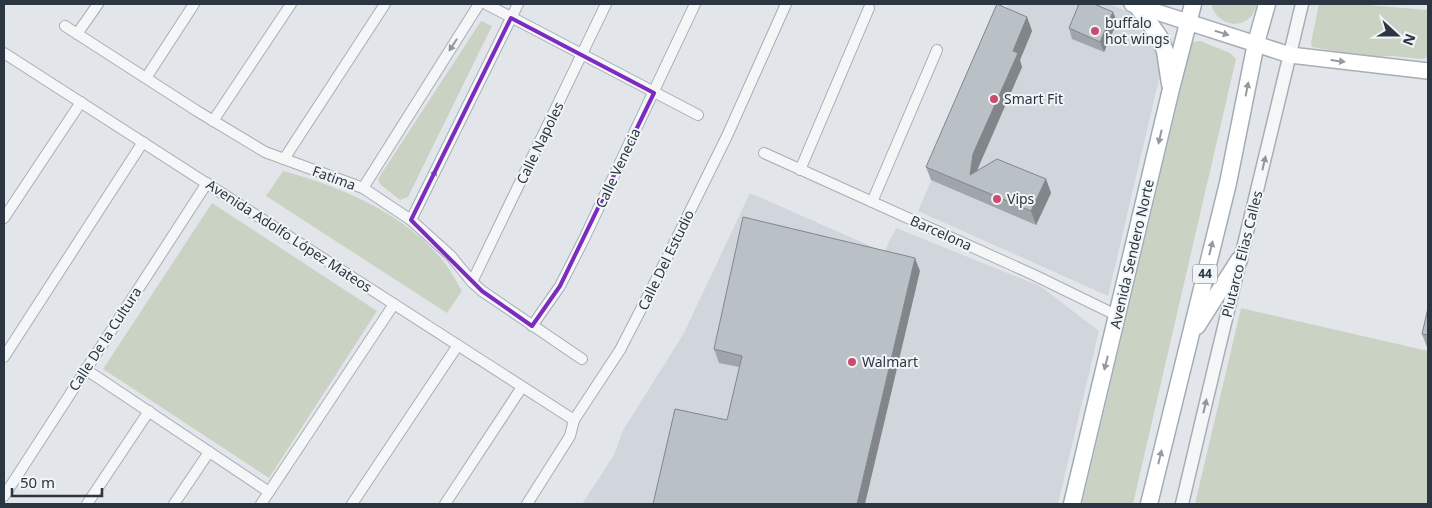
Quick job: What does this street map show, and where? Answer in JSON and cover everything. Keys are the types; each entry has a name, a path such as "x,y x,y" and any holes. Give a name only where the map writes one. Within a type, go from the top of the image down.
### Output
{"main road":[{"name":"Avenida Sendero Norte","path":"1072,504 1193,4"},
{"name":"44","path":"1149,504 1228,183 1256,43 1267,4"},
{"path":"1138,5 1290,55 1428,71"},
{"path":"1138,5 1160,38 1165,51 1171,89"},
{"path":"1189,339 1239,260"}],"street":[{"path":"77,34 98,4"},
{"path":"146,78 194,4"},
{"path":"213,121 291,4"},
{"path":"284,159 385,4"},
{"path":"363,188 479,4"},
{"path":"486,4 582,56 698,115"},
{"path":"411,220 518,4"},
{"name":"Calle Napoles","path":"472,282 606,4"},
{"name":"Calle Venecia","path":"532,326 560,286 695,4"},
{"name":"Calle Del Estudio","path":"527,504 570,436 574,420 620,350 727,136 786,4"},
{"name":"Plutarco Elias Calles","path":"1182,504 1239,260 1258,190 1302,4"},
{"path":"800,170 869,8"},
{"name":"Fatima","path":"65,26 265,152 363,188 411,220 451,256 472,282 482,291 582,359"},
{"path":"872,202 937,50"},
{"name":"Avenida Adolfo López Mateos","path":"4,53 574,420"},
{"path":"4,218 80,102"},
{"path":"4,357 143,142"},
{"name":"Barcelona","path":"764,153 1034,275 1118,316"},
{"name":"Calle De la Cultura","path":"4,496 208,183"},
{"path":"261,504 394,304"},
{"path":"352,504 458,345"},
{"path":"86,369 269,492"},
{"path":"445,504 522,387"},
{"path":"87,504 149,411"},
{"path":"174,504 209,452"}],"highlighted area":[{"path":"511,18 654,93 560,286 532,326 482,291 411,220"}],"shaded area":[{"path":"1008,4 1109,4 1138,16 1148,26 1163,62 1108,296 918,211"},
{"path":"750,193 884,252 896,228 1040,286 1099,331 1058,504 582,504 614,455 623,430 683,335"}],"green space":[{"path":"1211,4 1257,4 1254,13 1248,19 1242,23 1234,24 1220,19"},
{"path":"1319,4 1356,4 1428,10 1428,57 1422,59 1393,56 1367,57 1312,47 1311,42"},
{"path":"481,21 492,26 408,197 400,200 380,184 378,179"},
{"path":"1200,41 1230,53 1236,59 1133,504 1082,504 1192,42"},
{"path":"283,171 327,185 371,204 411,230 429,245 447,265 462,291 447,313 266,196"},
{"path":"212,203 377,311 269,478 103,369"},
{"path":"1241,308 1428,351 1428,504 1195,504"}],"building":[{"path":"997,4 1027,17 1013,51 1018,53 973,154 970,175 997,159 1046,179 1031,211 926,167"},
{"path":"1079,4 1094,4 1113,12 1100,42 1069,28"},
{"path":"743,217 915,258 857,504 653,504 675,409 727,420 742,356 714,349"},
{"path":"1428,308 1428,335 1422,334"}],"place":[{"name":"buffalo hot wings","path":"1095,31"},
{"name":"Smart Fit","path":"994,99"},
{"name":"Vips","path":"997,199"},
{"name":"Walmart","path":"852,362"}]}
